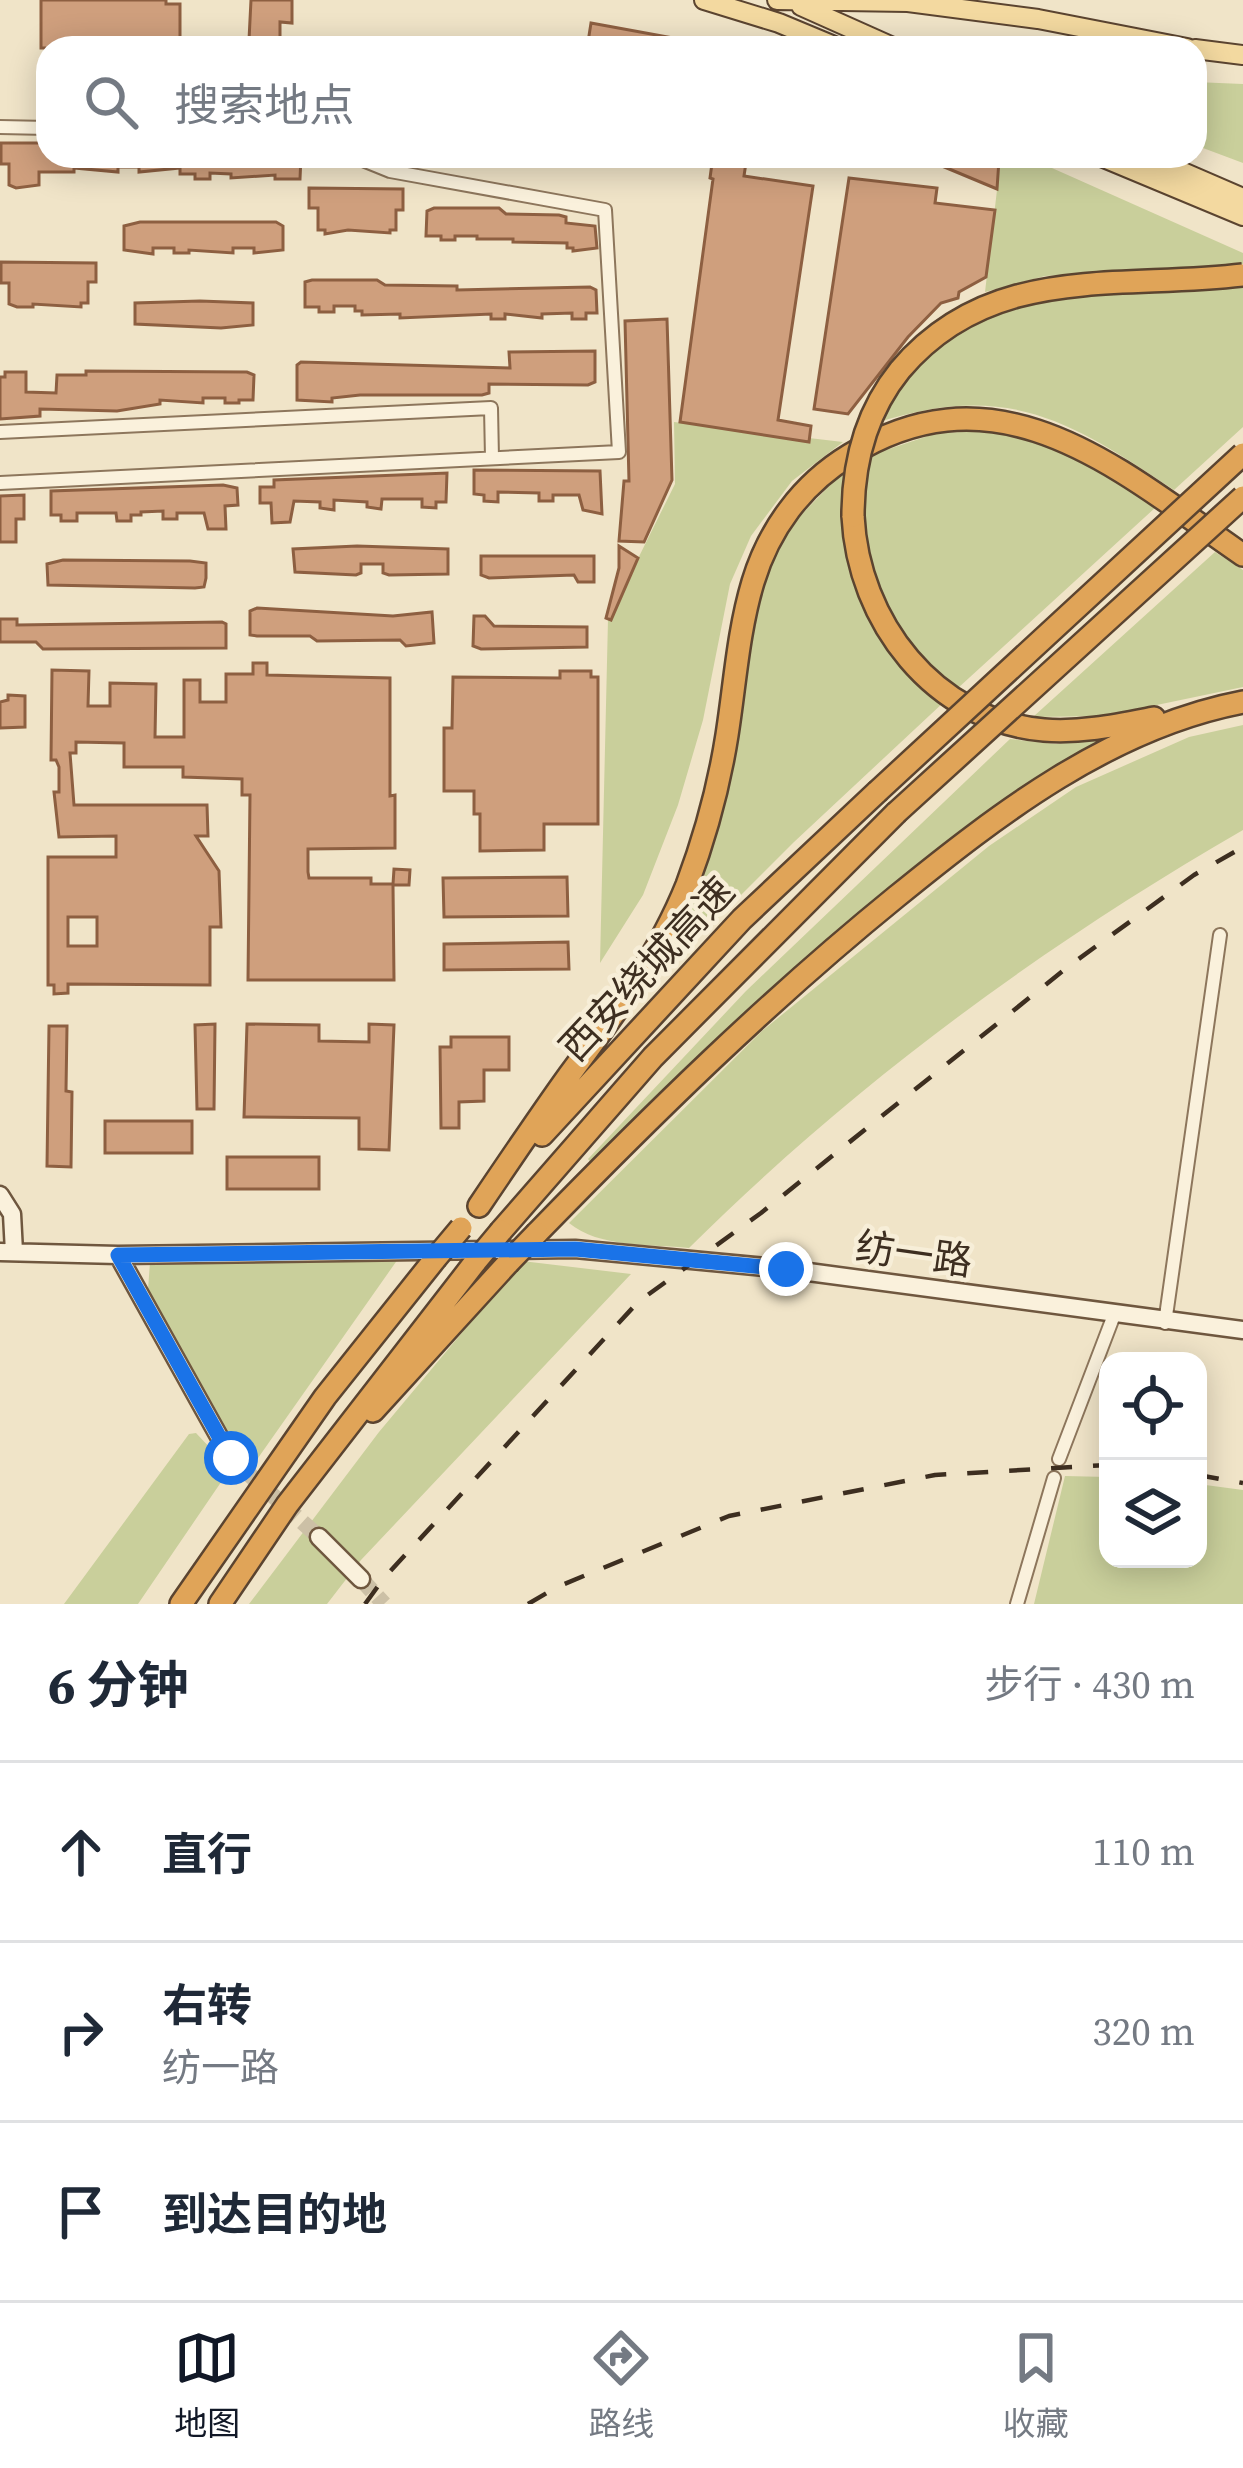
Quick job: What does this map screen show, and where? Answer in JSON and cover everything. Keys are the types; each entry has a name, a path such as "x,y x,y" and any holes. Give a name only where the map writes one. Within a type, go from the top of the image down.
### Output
{"highway":[{"path":"1243,275 1055,287 994,302 962,317 920,348 884,393 862,442 853,516 865,583 887,631 930,680 977,712 1023,727 1057,731 1243,702"},
{"path":"479,1205 618,1010 671,921 689,880 714,796 746,611 759,566 778,527 824,472 867,444 915,426 948,420 1007,421 1087,450 1243,555"},
{"name":"西安绕城高速","path":"181,1604 325,1396 434,1258 742,919 1243,454"},
{"name":"西安绕城高速","path":"220,1604 287,1505 476,1261 653,1057 896,813 1243,496"},
{"path":"287,1505 536,1233 721,1048 927,872 1078,766 1132,738 1202,711"}],"main road":[{"path":"704,0 810,36"},
{"path":"777,0 908,2 1125,36"},
{"path":"789,1 868,36"},
{"path":"1207,51 1243,56"},
{"path":"1128,168 1243,216"},
{"path":"1174,168 1241,197"},
{"path":"1164,183 1243,226"}],"street":[{"path":"0,127 36,128"},
{"path":"0,483 619,452 604,210 385,168"},
{"path":"0,432 490,408 491,458"},
{"path":"1165,1323 1220,935"},
{"path":"0,1196 12,1214 7,1252"},
{"name":"纺一路","path":"7,1252 575,1249 786,1269 1243,1330"},
{"path":"118,1255 231,1458"},
{"path":"1059,1459 1114,1315"},
{"path":"1017,1604 1054,1478"},
{"path":"319,1537 361,1579"}],"green space":[{"path":"1207,82 1243,84 1243,163 1207,150"},
{"path":"1000,168 1052,168 1243,253 1243,264 1045,276 985,292"},
{"path":"1243,282 1243,427 1174,490 1101,444 1034,414 963,406 876,423 926,352 953,330 997,309 1065,294"},
{"path":"674,422 843,442 792,481 751,536 730,584 703,720 678,805 643,895 600,963 608,619 675,484"},
{"path":"989,431 1056,450 1156,507 958,688 925,668 910,650 872,582 862,543 865,457 937,433"},
{"path":"845,470 845,536 862,600 895,657 945,701 650,986 646,979 672,936 765,579 792,524"},
{"path":"1215,552 1243,570 1243,687 1104,716 1033,717"},
{"path":"1243,725 1243,830 1095,921 952,1021 817,1130 689,1248 610,1241 569,1223 762,1031 989,846 1076,787 1189,737"},
{"path":"1010,739 1056,744 1097,740 1097,744 832,938 699,1055 592,1164 588,1159 746,991"},
{"path":"398,1259 251,1468 238,1459 148,1290 150,1262"},
{"path":"522,1261 631,1274 361,1560 327,1604 249,1604 379,1432"},
{"path":"196,1433 230,1469 138,1604 64,1604 189,1434"},
{"path":"1065,1476 1099,1477 1099,1568 1207,1568 1207,1485 1243,1490 1243,1604 1034,1604"}],"building":[{"path":"41,0 180,4 180,36 41,36"},
{"path":"251,0 292,0 292,23 280,22 280,36 249,36"},
{"path":"591,23 662,36 589,36"},
{"path":"1,143 36,143 36,168 74,168 74,172 39,172 39,185 16,188 9,185 9,164 1,164"},
{"path":"180,168 300,168 300,179 210,173 210,179 195,179 195,174 180,174"},
{"path":"711,168 745,168 744,176 813,186 778,420 811,426 809,442 680,422"},
{"path":"947,168 998,168 997,189"},
{"path":"849,178 937,188 935,203 995,210 986,277 959,292 958,298 941,303 848,414 814,409"},
{"path":"309,188 403,189 396,230 325,234 318,230 318,208 309,208"},
{"path":"499,208 506,214 559,215 566,217 566,223 595,226 597,248 573,251 567,243 477,236 441,240 441,236 426,236 427,211"},
{"path":"276,222 283,226 283,250 174,253 174,248 153,248 153,254 124,250 124,226"},
{"path":"1,262 96,263 96,282 88,282 88,303 81,307 17,307 9,304 9,283 1,283"},
{"path":"377,280 385,285 457,286 457,290 590,287 596,290 597,313 586,313 586,319 572,319 572,313 542,314 542,318 505,314 505,319 491,319 491,314 362,315 355,306 319,312 319,307 305,307 305,282"},
{"path":"135,303 253,303 253,325 135,324"},
{"path":"667,319 672,480 644,542 619,541 624,481 629,481 625,321"},
{"path":"595,351 595,382 588,385 489,384 489,393 482,395 297,400 297,365 301,362 510,368 509,352"},
{"path":"86,371 247,372 254,375 253,400 160,400 160,404 117,411 40,409 40,416 0,419 0,377 5,372 26,372 26,392 56,393 57,375 86,375"},
{"path":"474,470 600,471 602,514 583,510 579,495 553,495 553,501 539,501 539,493 498,492 498,502 484,501 484,495 474,494"},
{"path":"447,473 446,502 436,502 436,508 422,507 422,499 382,499 381,509 367,507 367,502 334,500 334,510 320,508 320,502 294,501 290,522 272,523 271,503 260,503 260,487 274,487 274,480"},
{"path":"237,488 238,505 225,506 226,529 208,529 204,513 177,513 177,519 163,519 163,511 141,512 131,515 131,521 117,521 116,513 77,513 77,521 51,515 51,491"},
{"path":"24,495 24,519 16,519 16,542 0,542 0,496"},
{"path":"619,546 638,558 611,620 606,618 619,568"},
{"path":"293,549 448,549 448,574 389,575 383,573 383,564 361,564 361,573 356,575 295,572"},
{"path":"481,556 594,556 594,582 578,582 574,575 489,578 481,575"},
{"path":"63,560 206,563 206,578 204,587 195,588 48,585 47,564"},
{"path":"250,611 393,616 432,612 434,643 406,646 400,640 317,641 310,636 250,635"},
{"path":"474,616 485,616 494,626 587,627 587,647 481,649 473,646"},
{"path":"0,619 17,619 17,625 222,622 226,624 226,648 43,649 36,642 0,642"},
{"path":"253,663 267,663 267,675 390,678 395,848 308,849 308,872 309,878 371,878 371,884 393,884 394,869 410,870 409,885 393,885 394,980 248,980 250,795 242,795 242,779 183,777 183,767 124,767 124,743 76,742 76,753 70,753 74,805 207,805 208,836 196,836 219,871 221,927 210,927 210,985 68,984 68,993 54,994 54,985 48,985 48,857 116,857 116,836 59,837 54,792 59,792 59,767 51,760 52,670 89,671 88,706 110,706 110,683 156,684 155,737 184,737 184,680 200,680 200,702 226,702 226,674 253,674","holes":["68,917 97,917 97,946 68,946"]},
{"path":"560,671 591,671 591,677 598,677 598,824 544,824 544,850 480,851 480,814 474,814 474,791 444,791 444,728 452,728 453,677 560,678"},
{"path":"8,695 25,696 25,727 0,728 0,702 8,700"},
{"path":"567,877 568,916 444,917 443,878"},
{"path":"568,942 569,969 444,970 444,944"},
{"path":"215,1024 214,1109 197,1109 195,1025"},
{"path":"247,1024 319,1025 319,1041 369,1042 369,1024 394,1025 389,1150 359,1149 359,1118 244,1117"},
{"path":"49,1026 67,1026 71,1167 47,1166"},
{"path":"451,1037 509,1037 509,1070 484,1070 484,1101 459,1102 459,1128 441,1128 440,1047 451,1047"},
{"path":"105,1121 192,1121 192,1153 105,1153"},
{"path":"227,1157 319,1157 319,1189 227,1189"}],"tunnel":[{"path":"231,1458 319,1537"},
{"path":"361,1579 384,1604"}],"railway":[{"path":"365,1604 638,1302 761,1213 1069,966 1194,875 1243,847"},
{"path":"528,1604 557,1587 729,1516 935,1475 1099,1466"},
{"path":"1207,1477 1243,1483"}],"route":[{"path":"231,1458 118,1255 575,1249 786,1269"}]}
